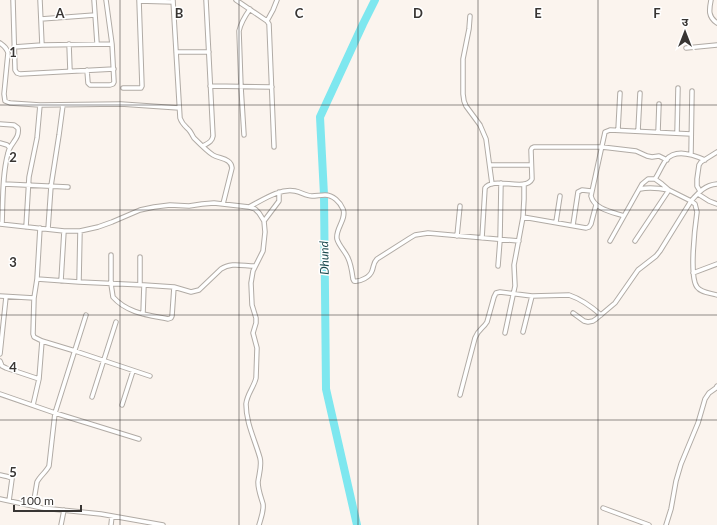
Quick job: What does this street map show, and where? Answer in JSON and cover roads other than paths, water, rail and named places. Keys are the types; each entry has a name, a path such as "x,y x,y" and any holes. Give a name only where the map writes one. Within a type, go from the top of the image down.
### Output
{"street":[{"path":"13,0 15,70 17,73 114,69"},
{"path":"40,0 42,45"},
{"path":"94,0 97,44"},
{"path":"87,70 88,83 90,85 110,85 114,82 112,44 106,0"},
{"path":"203,146 211,142 213,136 206,0"},
{"path":"236,0 267,21 269,24 274,147"},
{"path":"267,21 277,0"},
{"path":"711,0 710,15 717,23"},
{"path":"124,88 142,88 139,1 173,1 178,108 181,122 196,140 214,156 227,160 232,164 223,204"},
{"path":"244,135 239,31 243,19 250,9"},
{"path":"41,19 95,15"},
{"path":"470,16 463,59 463,94 466,106 480,125 486,139 492,184"},
{"path":"0,43 8,50 4,94 5,101 10,103 63,105 121,104 178,108"},
{"path":"14,47 70,44 112,44"},
{"path":"70,44 70,72"},
{"path":"686,48 717,45"},
{"path":"176,52 208,52"},
{"path":"210,86 272,87"},
{"path":"677,133 678,88"},
{"path":"691,154 692,91"},
{"path":"618,130 620,93"},
{"path":"638,131 640,93"},
{"path":"26,227 28,185 37,138 40,104"},
{"path":"658,132 660,104"},
{"path":"48,229 51,186 63,105"},
{"path":"0,124 14,125 18,128 19,134 7,154 1,224 64,231 80,231 98,227 146,208 170,205 189,206 208,203 249,207 255,209 259,213 264,221 265,232 263,251 251,277 252,305 256,318 253,333 257,348 256,378 246,406 248,422 261,463 258,487 263,509 259,525"},
{"path":"624,216 596,206 591,199 591,191 605,132 610,130 618,130 691,134"},
{"path":"0,144 6,145 10,148"},
{"path":"482,238 484,188 492,184 501,183 529,183 531,181 531,150 534,146 602,147 636,151 647,156 659,156 666,160"},
{"path":"717,152 699,165 697,179 698,190 709,201 717,204"},
{"path":"655,179 666,160 674,155 691,154 706,160"},
{"path":"490,165 531,165"},
{"path":"0,168 5,169"},
{"path":"610,241 642,184 648,179 655,179 669,190 695,204 697,212 693,272 694,281 699,289 717,295"},
{"path":"498,266 501,183"},
{"path":"4,184 68,187"},
{"path":"505,333 514,294 514,265 523,217 524,184"},
{"path":"573,314 584,321 588,322 596,320 615,303 638,270 656,256 689,200 698,190 717,184"},
{"path":"640,189 657,188 669,190"},
{"path":"249,207 279,192 291,190 308,196 328,195 333,197 343,208 344,212 337,239 349,260 354,281 358,282 370,275 374,262 377,259 415,235 428,233 519,241"},
{"path":"573,226 578,192 582,190 591,191"},
{"path":"635,241 669,190"},
{"path":"264,221 278,201 279,192"},
{"path":"556,222 560,196"},
{"path":"457,236 460,206"},
{"path":"523,217 586,228 591,224 596,206"},
{"path":"40,228 37,279 34,298 34,337 42,341 150,376"},
{"path":"61,281 64,231"},
{"path":"79,282 80,231"},
{"path":"111,255 112,294 115,299 131,310 168,319 171,318 174,288"},
{"path":"140,257 143,314"},
{"path":"693,272 717,264"},
{"path":"37,279 142,285 196,292 225,266 255,266"},
{"path":"460,395 475,338 479,330 487,322 496,293 500,292 532,296 569,295 587,304 601,315"},
{"path":"0,296 34,298"},
{"path":"522,332 532,296"},
{"path":"0,354 6,297"},
{"path":"33,506 37,482 49,466 55,413 86,316"},
{"path":"92,398 116,322"},
{"path":"33,405 39,379 42,341"},
{"path":"0,361 2,366 6,368 39,379"},
{"path":"122,405 133,371"},
{"path":"666,525 681,464 706,400 717,386"},
{"path":"0,394 139,439"},
{"path":"0,475 8,476 12,479 9,501"},
{"path":"0,499 33,506 87,512 163,525"},
{"path":"604,508 649,525"},
{"path":"61,525 64,510"},
{"path":"111,525 112,516"}],"waterway":[{"name":"Dhund","path":"357,525 326,389 324,195 320,117 375,0"}]}
